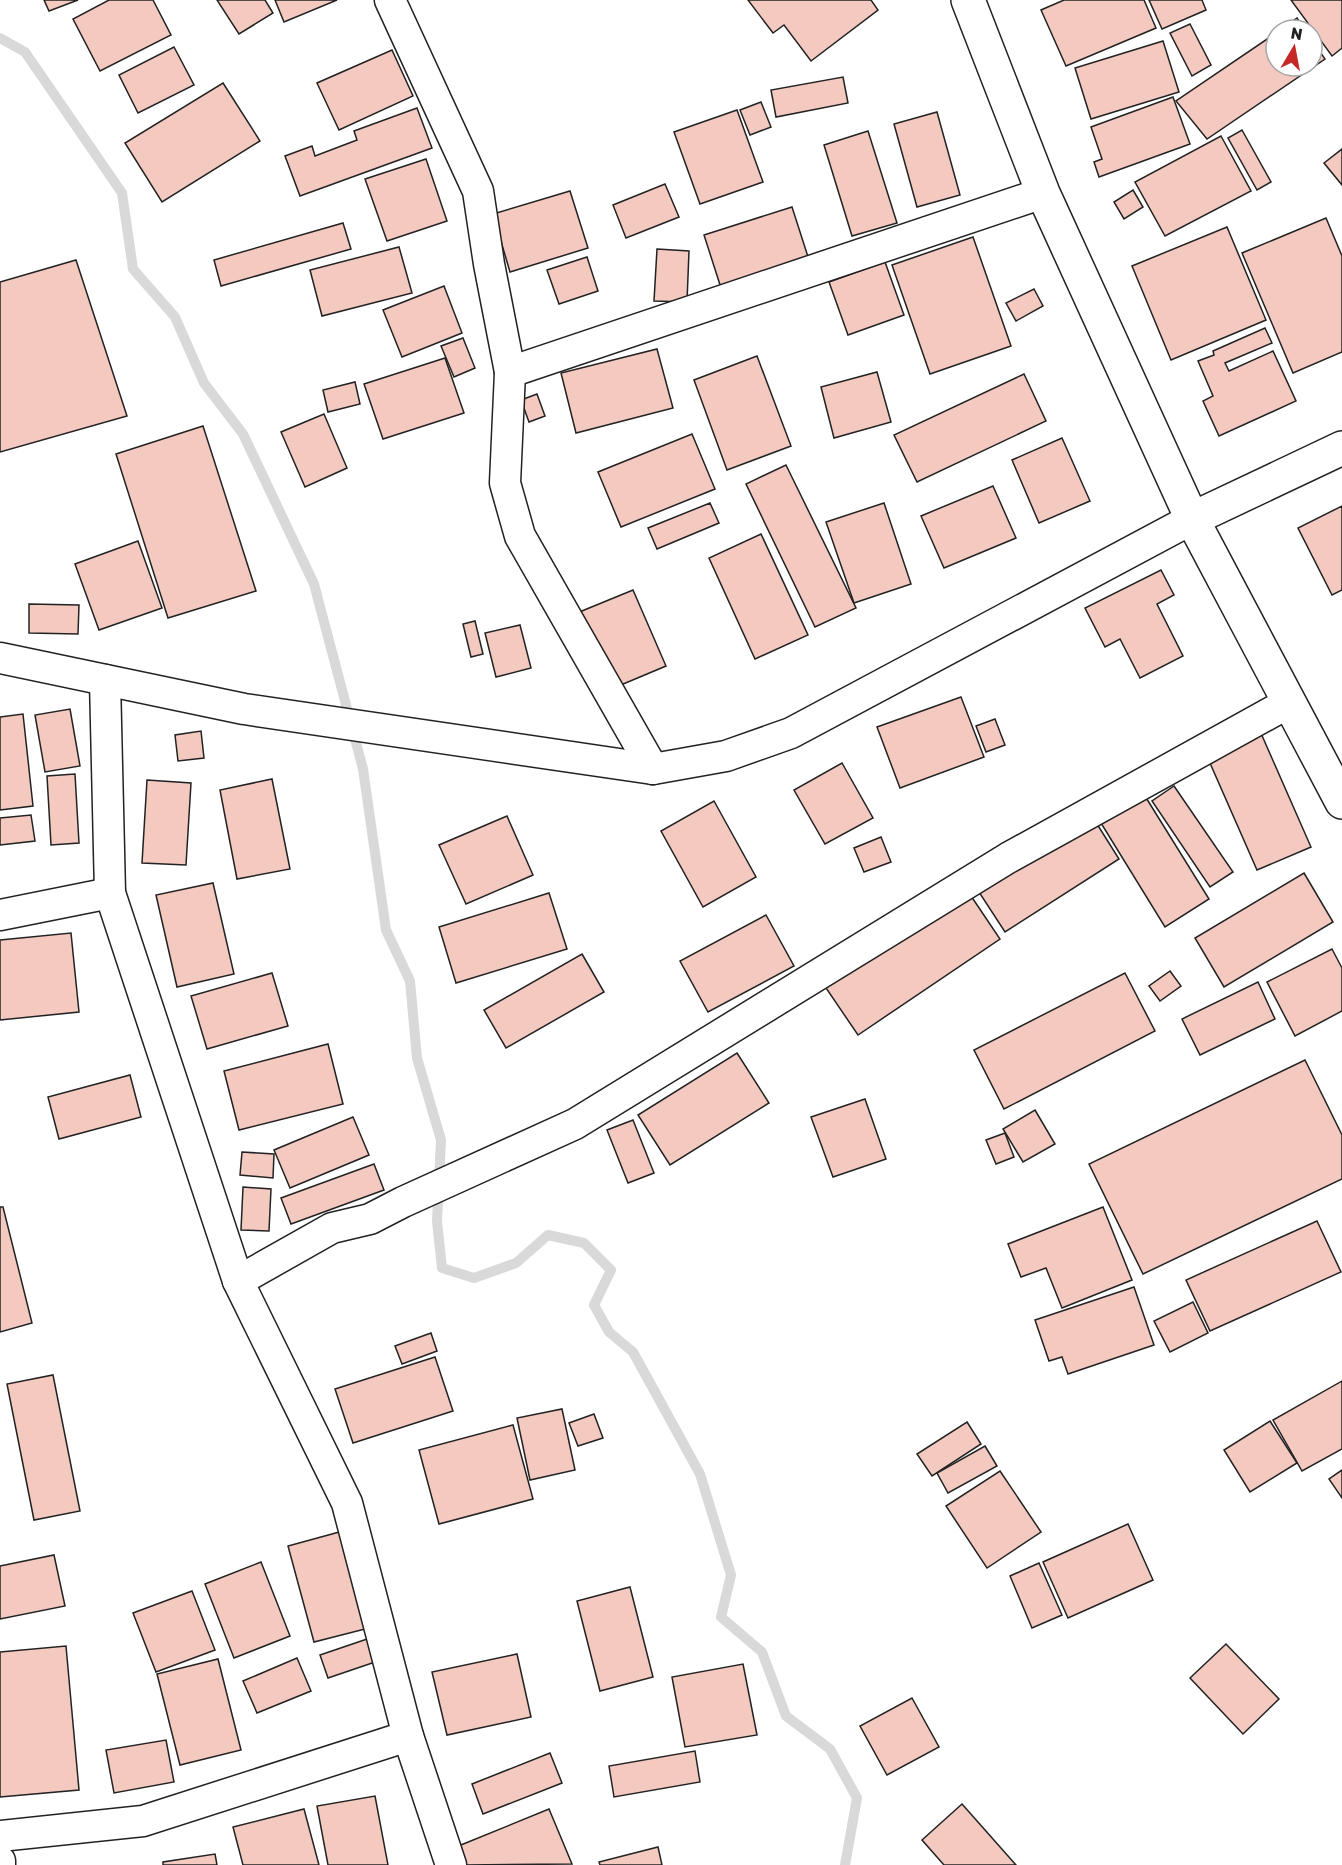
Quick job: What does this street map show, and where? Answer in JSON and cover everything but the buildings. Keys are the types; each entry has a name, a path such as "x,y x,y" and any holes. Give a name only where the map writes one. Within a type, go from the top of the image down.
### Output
{"main road":[{"path":"968,0 1043,193 1192,519 1342,802"},
{"path":"1192,519 1342,448"}],"street":[{"path":"390,0 478,191 489,264 510,372 505,483 520,536 653,769"},
{"path":"510,372 1043,193"},
{"path":"0,658 244,709 653,769 726,756 791,733 1192,519"},
{"path":"105,680 110,893 238,1281 347,1503 408,1736 451,1865"},
{"path":"238,1281 332,1228 370,1219 575,1124 1008,858 1290,702"},
{"path":"0,915 110,893"},
{"path":"0,1836 143,1821 408,1736"}],"waterway":[{"path":"0,38 25,52 122,193 133,269 175,317 204,383 243,434 314,584 363,769 386,930 410,981 417,1058 441,1140 437,1221 442,1268 474,1278 516,1263 548,1235 584,1243 611,1270 594,1305 609,1332 633,1352 700,1474 731,1575 721,1617 762,1652 786,1716 830,1749 857,1798 845,1865"}]}
